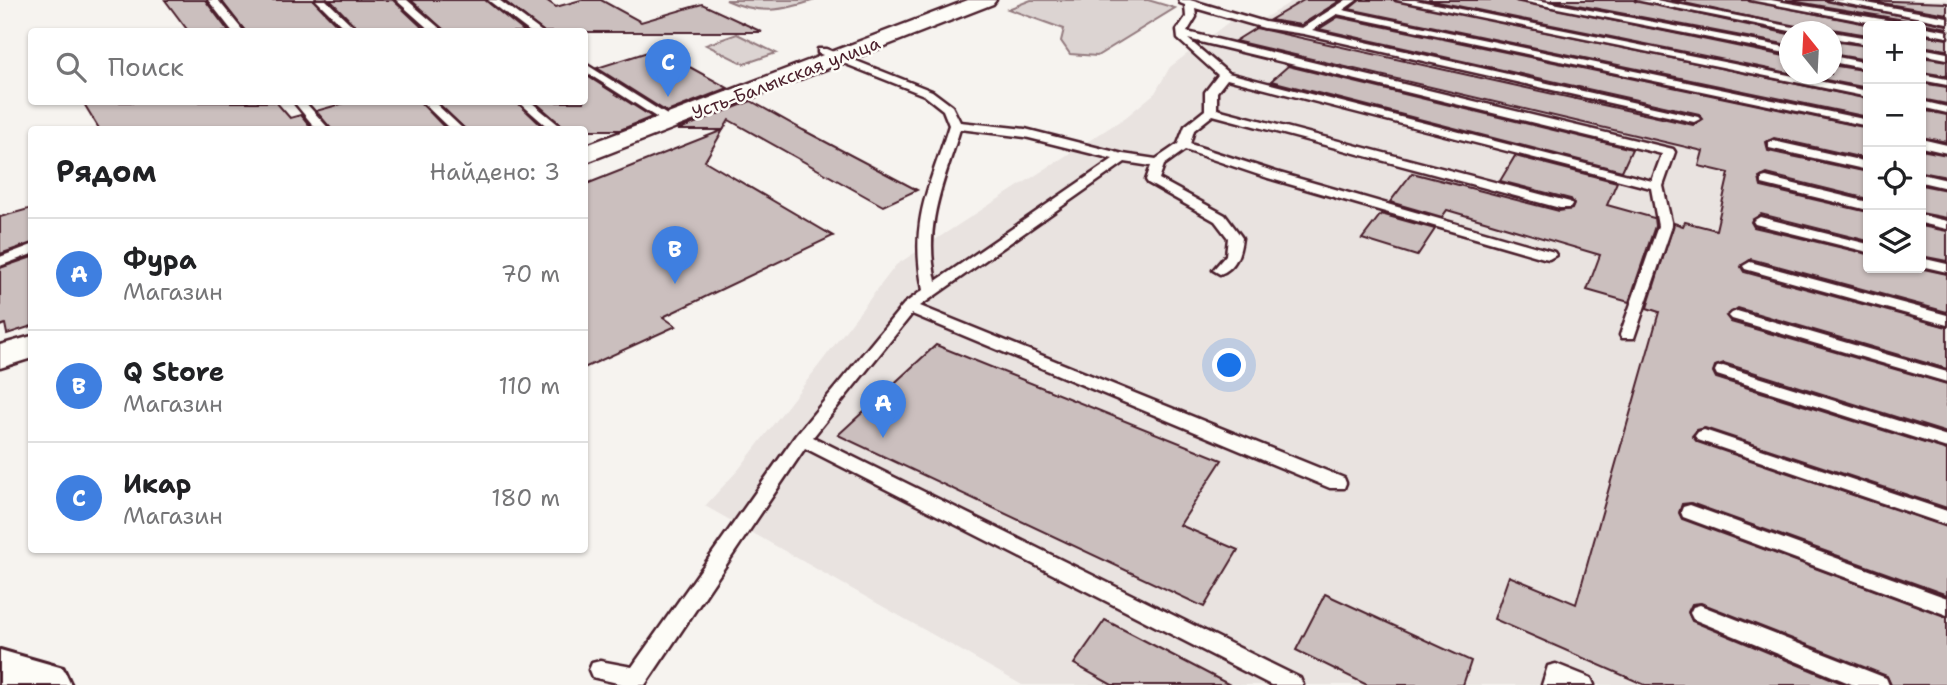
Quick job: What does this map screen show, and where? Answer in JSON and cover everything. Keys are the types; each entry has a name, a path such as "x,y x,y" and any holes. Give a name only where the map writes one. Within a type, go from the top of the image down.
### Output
{"main road":[{"path":"0,673 44,685"}],"street":[{"name":"Усть-Балыкская улица","path":"588,152 671,122 831,54 980,1"},
{"path":"0,357 28,347"}],"lane":[{"path":"213,0 236,28"},
{"path":"321,0 350,28"},
{"path":"401,0 434,28"},
{"path":"493,0 532,28"},
{"path":"1304,31 1352,0"},
{"path":"1401,0 1863,93"},
{"path":"1522,0 1779,49"},
{"path":"1641,0 1779,26"},
{"path":"1755,0 1875,21"},
{"path":"1828,13 1831,0 1947,20"},
{"path":"1185,1 1264,25 1304,31 1694,119"},
{"path":"1185,1 1191,17 1182,30 1183,40 1224,75 1657,186"},
{"path":"1335,11 1863,122"},
{"path":"1926,30 1947,34"},
{"path":"1182,34 1670,152 1657,186 1665,226 1628,335"},
{"path":"1842,37 1863,40"},
{"path":"1926,52 1947,56"},
{"path":"831,54 928,93 948,108 955,125 943,171 926,206 922,230 923,262 931,291"},
{"path":"1842,62 1863,65"},
{"path":"588,69 671,122"},
{"path":"1211,111 1211,92 1224,75"},
{"path":"1926,78 1947,82"},
{"path":"302,105 320,126"},
{"path":"431,105 454,126"},
{"path":"529,105 554,126"},
{"path":"1926,105 1947,110"},
{"path":"1211,111 1189,128 1183,146 1158,163 1152,180 1220,218 1235,238 1233,256 1220,270"},
{"path":"1211,111 1564,205"},
{"path":"1809,119 1863,131"},
{"path":"955,125 1025,133 1123,158 1158,163"},
{"path":"1926,135 1947,139"},
{"path":"1926,144 1947,149"},
{"path":"1773,145 1863,165"},
{"path":"1183,146 1272,175 1549,255"},
{"path":"600,670 637,678 802,439 909,307 1123,158"},
{"path":"1926,179 1947,184"},
{"path":"1766,181 1863,205"},
{"path":"1926,220 1947,225"},
{"path":"1760,221 1863,247"},
{"path":"0,262 28,251"},
{"path":"1926,262 1947,268"},
{"path":"1750,266 1947,320"},
{"path":"909,307 1338,482"},
{"path":"1737,316 1947,377"},
{"path":"1723,371 1947,442"},
{"path":"1704,436 1947,518"},
{"path":"802,439 1292,685"},
{"path":"1690,512 1947,607"},
{"path":"1700,613 1878,685"},
{"path":"1553,685 1556,673 1583,685"}],"shaded area":[{"path":"726,0 815,0 770,10 749,8"},
{"path":"1031,0 1148,0 1175,8 1097,56 1070,54 1061,41 1064,29 1008,9"},
{"path":"1294,0 1947,0 1947,685 1022,685 705,506 739,469 896,265 1126,117 1155,93 1170,67 1230,21 1261,20"},
{"path":"737,34 776,53 744,64 706,45"}],"building":[{"path":"165,0 205,0 226,28 186,28"},
{"path":"221,0 313,0 340,28 243,28"},
{"path":"330,0 393,0 423,28 357,28"},
{"path":"411,0 485,0 520,28 442,28"},
{"path":"503,0 546,0 556,7 581,0 601,0 641,22 702,4 762,32 588,32 588,28 539,28"},
{"path":"1304,0 1341,0 1301,25 1270,20"},
{"path":"1360,0 1393,0 1779,80 1779,84 1796,84 1863,98 1863,116 1349,9"},
{"path":"1428,0 1514,0 1779,55 1779,71"},
{"path":"1551,0 1633,0 1779,32 1779,43"},
{"path":"1670,0 1747,0 1863,23 1863,34 1842,31 1842,21 1779,23"},
{"path":"1786,0 1825,0 1947,25 1947,28 1926,24 1926,21 1904,20"},
{"path":"1864,0 1947,3 1947,14"},
{"path":"1338,17 1863,127 1863,158 1774,138 1766,142 1768,151 1863,171 1863,198 1767,174 1759,178 1761,187 1863,211 1863,240 1761,214 1751,222 1754,227 1863,253 1863,273 1926,273 1926,270 1947,274 1947,312 1751,259 1741,267 1744,272 1947,327 1947,369 1738,308 1726,316 1731,322 1947,384 1947,433 1724,363 1715,366 1713,372 1716,378 1947,450 1947,508 1705,428 1697,430 1692,436 1697,442 1947,527 1947,595 1691,503 1682,504 1679,513 1682,519 1947,617 1947,685 1891,685 1887,676 1701,603 1692,604 1688,612 1692,621 1847,685 1645,685 1494,619 1509,576 1576,604 1659,312 1647,308 1674,223 1683,226 1685,222 1716,230 1729,173 1699,166 1703,151 1235,41 1256,28 1693,125 1703,119 1699,114 1319,29"},
{"path":"1926,36 1947,39 1947,50 1926,47"},
{"path":"1842,42 1863,45 1863,59 1842,56"},
{"path":"657,49 728,88 667,112 597,68"},
{"path":"1926,58 1947,61 1947,76 1926,73"},
{"path":"1288,66 1632,149 1622,171 1271,81"},
{"path":"1842,67 1863,70 1863,87 1842,83"},
{"path":"588,77 652,117 620,130 588,130 588,126 562,126 538,105 588,105"},
{"path":"1926,84 1947,87 1947,104 1926,100"},
{"path":"751,101 917,190 883,206 729,120 723,130 677,130"},
{"path":"85,105 279,105 290,118 301,115 310,126 98,126"},
{"path":"337,105 423,105 443,126 329,126 316,111"},
{"path":"440,105 520,105 542,126 462,126"},
{"path":"1926,111 1947,115 1947,142 1926,138"},
{"path":"723,130 705,161 833,236 663,317 676,326 588,366 588,183"},
{"path":"1926,151 1947,155 1947,177 1926,173"},
{"path":"1515,156 1617,182 1607,205 1654,218 1655,226 1629,302 1587,290 1600,255 1447,210 1442,217 1390,202 1412,173 1559,211 1572,209 1574,204 1571,199 1500,181"},
{"path":"1926,186 1947,190 1947,218 1926,214"},
{"path":"28,209 28,244 0,254 0,217"},
{"path":"1381,214 1435,229 1417,256 1362,239"},
{"path":"1926,227 1947,231 1947,261 1926,257"},
{"path":"28,258 28,327 7,334 5,324 0,326 0,268"},
{"path":"936,345 1222,460 1180,525 1238,550 1204,607 838,435"},
{"path":"1325,594 1471,661 1463,685 1367,685 1296,650"},
{"path":"1105,620 1230,685 1112,685 1074,664"}],"place":[{"name":"Икар","path":"668,97"},
{"name":"Q Store","path":"675,284"},
{"name":"Фура","path":"883,438"}]}
